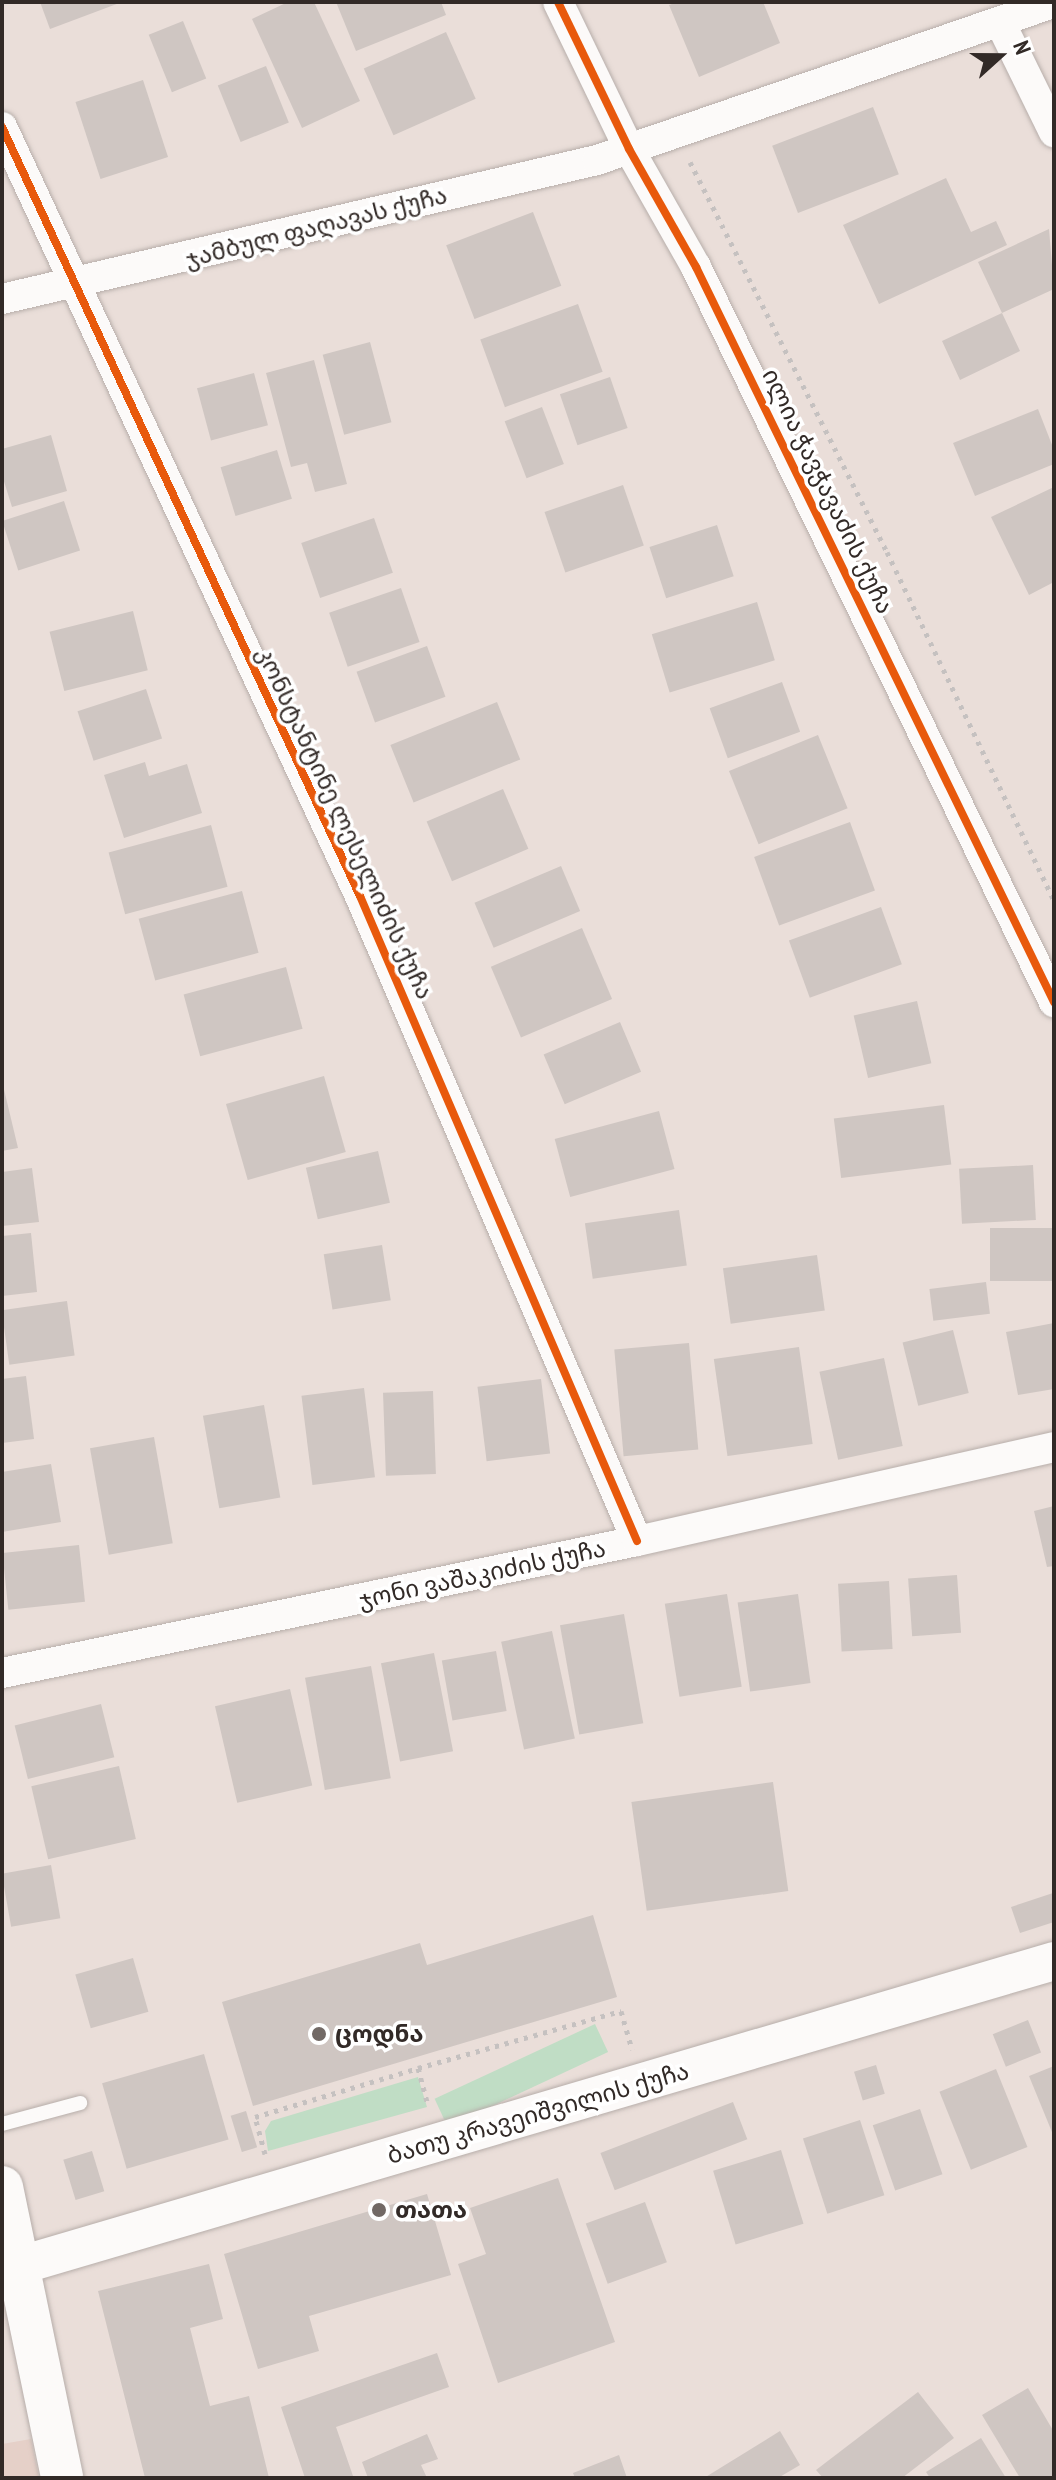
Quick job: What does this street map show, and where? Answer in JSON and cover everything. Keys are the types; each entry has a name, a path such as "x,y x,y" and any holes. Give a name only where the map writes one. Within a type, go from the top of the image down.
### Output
{"main road":[{"path":"2,2187 21,2265 62,2478"}],"street":[{"name":"ილია ჭავჭავაძის ქუჩა","path":"558,2 629,149 696,267 1054,1002"},
{"name":"ჯამბულ ფაღავას ქუჩა","path":"2,299 72,286 676,136 1054,3"},
{"path":"1000,22 1054,132"},
{"name":"კონსტანტინე ლესელიძის ქუჩა","path":"2,127 72,286 360,896 637,1541"},
{"name":"ჯონი ვაშაკიძის ქუჩა","path":"2,1673 637,1541 1054,1447"},
{"name":"ბათუ კრავეიშვილის ქუჩა","path":"21,2265 1054,1961"}],"lane":[{"path":"2,2124 80,2103"}],"path":[{"path":"676,136 887,552 1054,900"},
{"path":"267,2162 255,2117 418,2068 621,2011 633,2054"},
{"path":"418,2068 430,2112"}],"shaded area":[{"path":"31,2439 39,2478 2,2478 2,2444"}],"green space":[{"path":"595,2024 608,2052 448,2127 435,2099"},
{"path":"418,2077 427,2107 268,2151 265,2131 271,2121"}],"building":[{"path":"40,2 122,2 50,29"},
{"path":"288,2 314,2 360,101 302,128 252,19"},
{"path":"336,2 441,2 446,15 356,51"},
{"path":"678,2 763,2 780,43 699,77 669,5"},
{"path":"183,21 206,78 172,92 149,35"},
{"path":"446,32 476,99 393,135 364,69"},
{"path":"266,66 289,123 241,142 218,85"},
{"path":"143,80 168,157 101,179 75,102"},
{"path":"873,107 899,174 798,213 772,146"},
{"path":"946,178 971,232 996,221 1007,245 879,304 843,225"},
{"path":"533,212 561,286 474,319 446,245"},
{"path":"1049,229 1054,289 1002,313 978,262"},
{"path":"578,304 603,372 505,407 480,340"},
{"path":"1002,313 1020,351 960,380 942,341"},
{"path":"370,342 391,422 344,435 323,355"},
{"path":"314,360 347,484 315,492 307,463 291,467 266,373"},
{"path":"254,373 268,425 211,440 197,388"},
{"path":"610,377 628,428 577,445 560,394"},
{"path":"542,407 564,464 527,478 505,421"},
{"path":"1038,409 1054,450 1054,464 975,496 953,443"},
{"path":"51,435 67,491 12,507 2,475 2,449"},
{"path":"277,450 292,499 235,516 221,467"},
{"path":"623,485 644,546 565,573 545,512"},
{"path":"1054,487 1054,582 1029,595 991,517"},
{"path":"64,501 80,550 18,571 2,521"},
{"path":"374,518 393,573 320,598 301,543"},
{"path":"717,525 734,576 666,598 649,547"},
{"path":"401,588 420,642 348,667 329,613"},
{"path":"757,602 775,660 670,692 652,634"},
{"path":"133,611 148,670 64,691 50,632"},
{"path":"427,646 445,697 375,722 357,672"},
{"path":"782,682 800,732 728,758 710,708"},
{"path":"146,689 162,738 94,761 78,711"},
{"path":"497,702 520,759 414,803 390,745"},
{"path":"818,735 848,808 759,844 729,771"},
{"path":"145,762 149,776 187,764 202,813 124,838 104,775"},
{"path":"503,789 528,849 452,881 427,821"},
{"path":"850,822 875,891 779,925 754,857"},
{"path":"211,825 228,887 125,914 109,852"},
{"path":"561,866 580,911 494,948 474,903"},
{"path":"242,891 259,953 155,981 139,919"},
{"path":"881,907 902,964 810,998 789,941"},
{"path":"582,928 612,999 521,1038 491,967"},
{"path":"286,967 303,1029 200,1056 184,994"},
{"path":"917,1001 931,1063 868,1078 854,1016"},
{"path":"620,1022 641,1072 565,1104 544,1054"},
{"path":"324,1076 346,1152 248,1180 226,1104"},
{"path":"2,1081 18,1148 2,1151"},
{"path":"944,1105 951,1165 841,1178 834,1119"},
{"path":"659,1111 675,1169 570,1197 555,1139"},
{"path":"378,1151 390,1203 318,1219 306,1168"},
{"path":"1033,1165 1036,1220 962,1224 959,1169"},
{"path":"32,1168 39,1222 2,1226 2,1172"},
{"path":"679,1210 687,1265 593,1279 585,1223"},
{"path":"990,1228 1054,1228 1054,1281 990,1281"},
{"path":"31,1233 37,1292 2,1296 2,1236"},
{"path":"382,1245 391,1300 332,1310 324,1254"},
{"path":"817,1255 825,1310 731,1324 723,1268"},
{"path":"986,1282 990,1314 933,1321 929,1289"},
{"path":"67,1301 75,1355 9,1365 2,1310"},
{"path":"1054,1323 1054,1389 1018,1395 1006,1332"},
{"path":"953,1330 969,1393 918,1406 903,1343"},
{"path":"689,1343 698,1450 624,1456 614,1350"},
{"path":"799,1347 813,1444 727,1456 714,1359"},
{"path":"884,1358 903,1446 838,1460 819,1372"},
{"path":"26,1376 34,1439 2,1443 2,1379"},
{"path":"541,1379 550,1453 487,1461 477,1387"},
{"path":"364,1388 375,1477 312,1485 301,1396"},
{"path":"433,1391 436,1474 386,1476 383,1393"},
{"path":"264,1405 280,1498 219,1508 203,1416"},
{"path":"154,1437 173,1543 109,1555 90,1448"},
{"path":"51,1464 61,1522 2,1532 2,1472"},
{"path":"1054,1506 1054,1566 1047,1567 1034,1511"},
{"path":"79,1545 85,1602 8,1610 2,1553"},
{"path":"957,1575 961,1633 912,1636 908,1578"},
{"path":"889,1581 893,1649 842,1652 838,1584"},
{"path":"727,1594 742,1687 679,1697 665,1604"},
{"path":"798,1594 811,1683 750,1692 738,1602"},
{"path":"624,1614 643,1723 579,1735 560,1625"},
{"path":"552,1631 575,1739 524,1749 501,1642"},
{"path":"496,1651 507,1711 452,1721 442,1661"},
{"path":"434,1653 453,1751 400,1761 381,1663"},
{"path":"371,1666 391,1778 325,1790 305,1678"},
{"path":"290,1689 312,1785 237,1803 215,1706"},
{"path":"101,1704 114,1757 28,1779 15,1726"},
{"path":"119,1766 136,1839 48,1859 31,1786"},
{"path":"773,1782 788,1891 647,1911 631,1802"},
{"path":"51,1865 60,1918 11,1927 2,1874"},
{"path":"1053,1893 1054,1922 1020,1933 1011,1907"},
{"path":"593,1915 617,1997 253,2106 222,2002 420,1943 427,1965"},
{"path":"133,1958 148,2012 91,2028 75,1975"},
{"path":"1028,2020 1041,2052 1006,2067 993,2034"},
{"path":"204,2054 229,2140 127,2169 102,2083"},
{"path":"876,2065 885,2094 863,2100 854,2072"},
{"path":"1054,2066 1054,2137 1029,2076"},
{"path":"996,2069 1027,2147 971,2170 939,2092"},
{"path":"733,2102 747,2139 615,2190 600,2153"},
{"path":"920,2109 942,2174 895,2191 873,2125"},
{"path":"246,2111 257,2147 242,2152 231,2116"},
{"path":"860,2120 884,2195 827,2214 803,2139"},
{"path":"781,2150 804,2224 736,2244 713,2171"},
{"path":"92,2151 104,2191 76,2200 63,2160"},
{"path":"558,2178 615,2342 498,2383 458,2264 486,2254 470,2208"},
{"path":"427,2194 451,2275 309,2316 319,2351 258,2369 224,2254"},
{"path":"645,2202 667,2262 608,2284 586,2224"},
{"path":"209,2264 223,2319 190,2328 210,2406 249,2396 269,2478 145,2478 98,2291"},
{"path":"437,2353 449,2387 336,2427 353,2476 305,2478 281,2407"},
{"path":"1028,2388 1054,2432 1052,2478 1020,2478 982,2415"},
{"path":"918,2392 954,2438 902,2478 823,2478 816,2470"},
{"path":"780,2431 800,2465 778,2478 704,2478"},
{"path":"427,2434 438,2459 421,2465 427,2478 368,2478 362,2462"},
{"path":"981,2438 1006,2478 930,2478 926,2472"},
{"path":"619,2455 627,2478 575,2478 573,2473"}],"cycle path":[{"path":"558,2 629,149 696,267 1054,1002"},
{"path":"2,127 360,896 637,1541"}],"place":[{"name":"ცოდნა","path":"319,2034"},
{"name":"თათა","path":"379,2210"}]}
